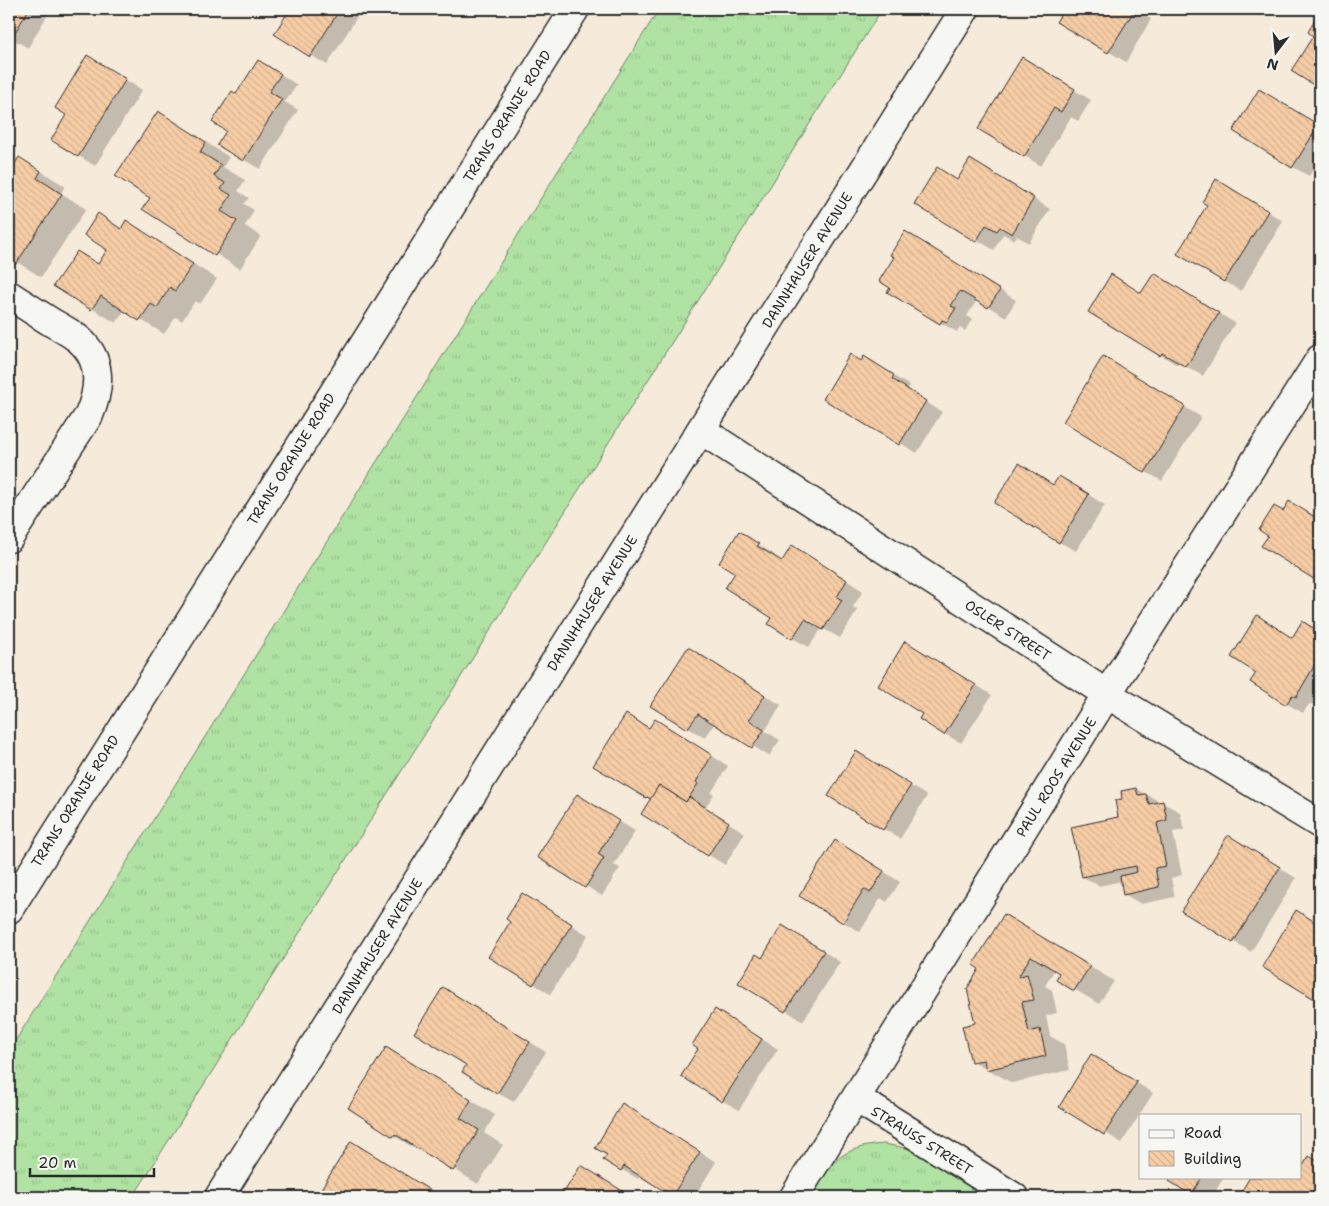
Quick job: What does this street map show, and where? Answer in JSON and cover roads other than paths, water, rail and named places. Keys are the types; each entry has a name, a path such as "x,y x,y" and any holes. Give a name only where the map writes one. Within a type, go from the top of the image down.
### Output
{"street":[{"name":"TRANS ORANJE ROAD","path":"9,909 575,9"},
{"name":"DANNHAUSER AVENUE","path":"219,1197 965,9"},
{"path":"9,295 78,339 89,351 95,365 98,382 96,399 88,415 9,538"},
{"name":"PAUL ROOS AVENUE","path":"794,1197 1320,359"},
{"name":"OSLER STREET","path":"700,430 1108,694 1320,824"},
{"name":"STRAUSS STREET","path":"856,1098 1014,1197"}]}
